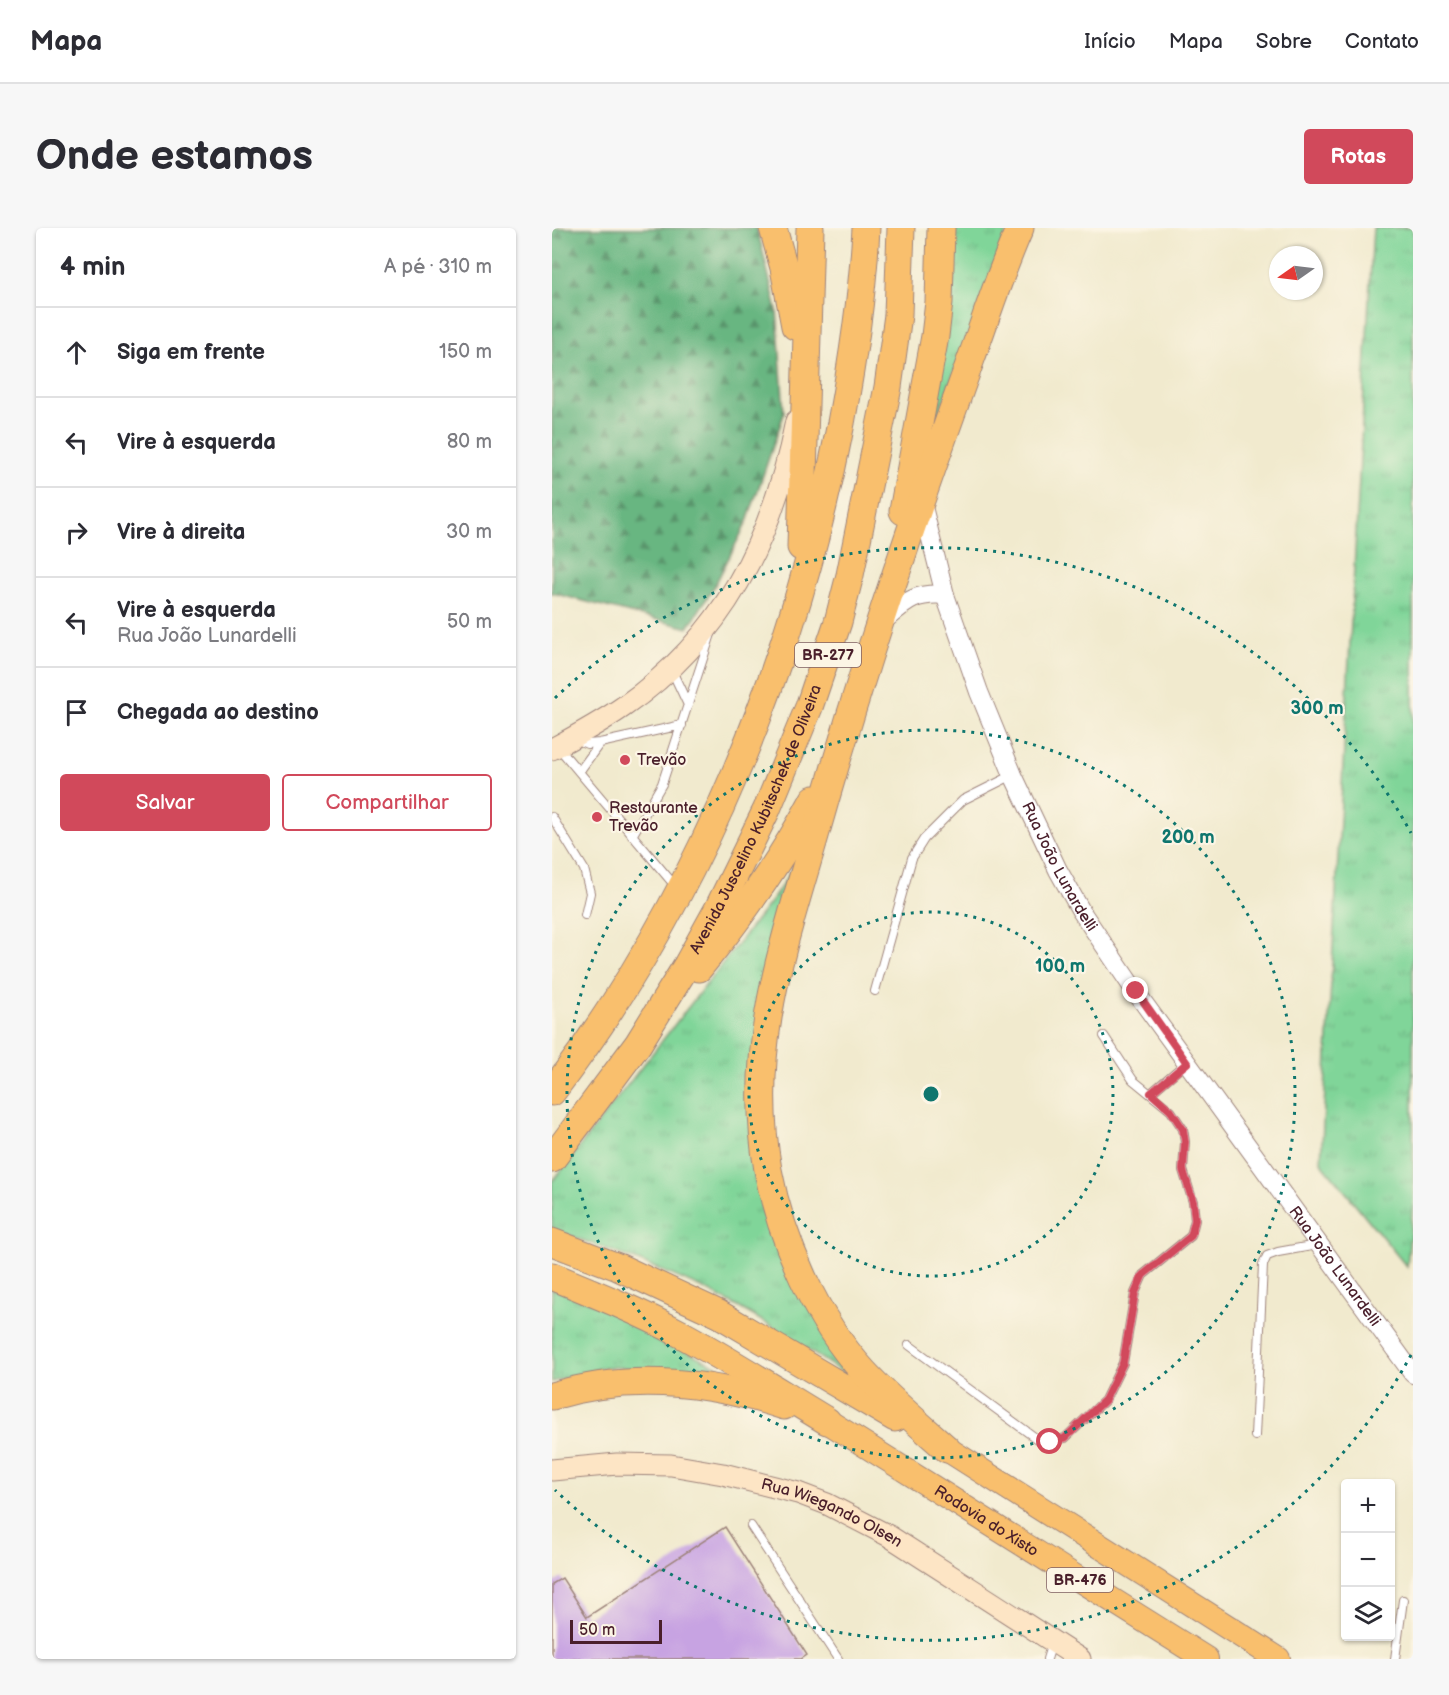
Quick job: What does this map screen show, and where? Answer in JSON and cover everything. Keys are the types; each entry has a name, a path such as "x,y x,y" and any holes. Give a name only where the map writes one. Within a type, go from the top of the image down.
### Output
{"highway":[{"path":"773,228 784,268 804,383"},
{"path":"784,645 802,536 804,383 810,228"},
{"name":"BR-277","path":"552,1092 605,1017 679,890 745,750 784,645 810,561 838,437 860,314 866,228"},
{"name":"Avenida Juscelino Kubitschek de Oliveira","path":"552,1159 638,1044 687,965 743,860 790,758 825,663 850,575 888,387 898,315 902,228"},
{"path":"878,626 935,336 939,302 941,228"},
{"path":"947,1449 889,1398 862,1370 838,1339 817,1305 797,1263 779,1216 762,1126 760,1082 764,1039 778,964 846,724 921,499 1020,228"},
{"path":"638,1044 727,933 777,863 814,798 846,724"},
{"path":"552,1242 628,1271 719,1314 765,1339 947,1449"},
{"path":"552,1276 634,1310 680,1333 727,1359 827,1421"},
{"path":"552,1396 608,1384 682,1383 751,1395 827,1421"},
{"name":"Rodovia do Xisto","path":"827,1421 1206,1659"},
{"name":"BR-476","path":"947,1449 1278,1659"}],"main road":[{"path":"561,744 623,707 671,669 716,618 744,573 771,513 792,443 804,383"},
{"name":"Rua Wiegando Olsen","path":"552,1470 617,1464 670,1465 723,1474 798,1493 827,1504 889,1536 1050,1650 1080,1659"}],"street":[{"name":"Rua João Lunardelli","path":"921,499 945,595 979,692 1013,775 1049,852 1082,912 1187,1063 1413,1374"},
{"path":"878,626 911,599 931,594 945,595"}],"lane":[{"path":"632,836 662,784 716,618"},
{"path":"671,669 688,705"},
{"path":"561,744 600,743 682,725"},
{"path":"579,772 600,743"},
{"path":"561,744 579,772 679,890"},
{"path":"875,991 912,858 924,839 963,800 1013,775"},
{"path":"552,817 585,869 590,893 585,915"},
{"path":"909,1345 1037,1439 1050,1442 1065,1438 1105,1400 1123,1363 1135,1293 1143,1275 1191,1236 1195,1220 1193,1202 1183,1170 1185,1142 1183,1129 1171,1111 1133,1080 1104,1036"},
{"path":"1151,1093 1187,1063"},
{"path":"1255,1436 1263,1265 1267,1256 1278,1252 1319,1245"},
{"path":"751,1526 838,1659"},
{"path":"1395,1659 1402,1600"}],"green space":[{"path":"552,228 757,228 777,310 784,414 747,522 714,587 688,628 552,593"},
{"path":"956,228 1008,228 934,426 953,280"},
{"path":"1373,228 1413,228 1413,1202 1407,1267 1321,1162"},
{"path":"804,850 754,1136 863,1386 766,1324 706,1290 630,1258 552,1230 552,1182 775,896"},
{"path":"552,1288 595,1304 753,1385 691,1370 605,1367 552,1382"}],"building":[{"path":"725,1527 807,1655 801,1659 552,1659 552,1584 562,1578 587,1617"}],"place":[{"name":"Trevão","path":"625,760"},
{"name":"Restaurante Trevão","path":"597,817"}],"route":[{"path":"1050,1442 1065,1438 1105,1400 1123,1363 1135,1293 1143,1275 1191,1236 1195,1220 1193,1202 1183,1170 1185,1142 1183,1129 1171,1111 1151,1093 1187,1063 1136,991"}]}
